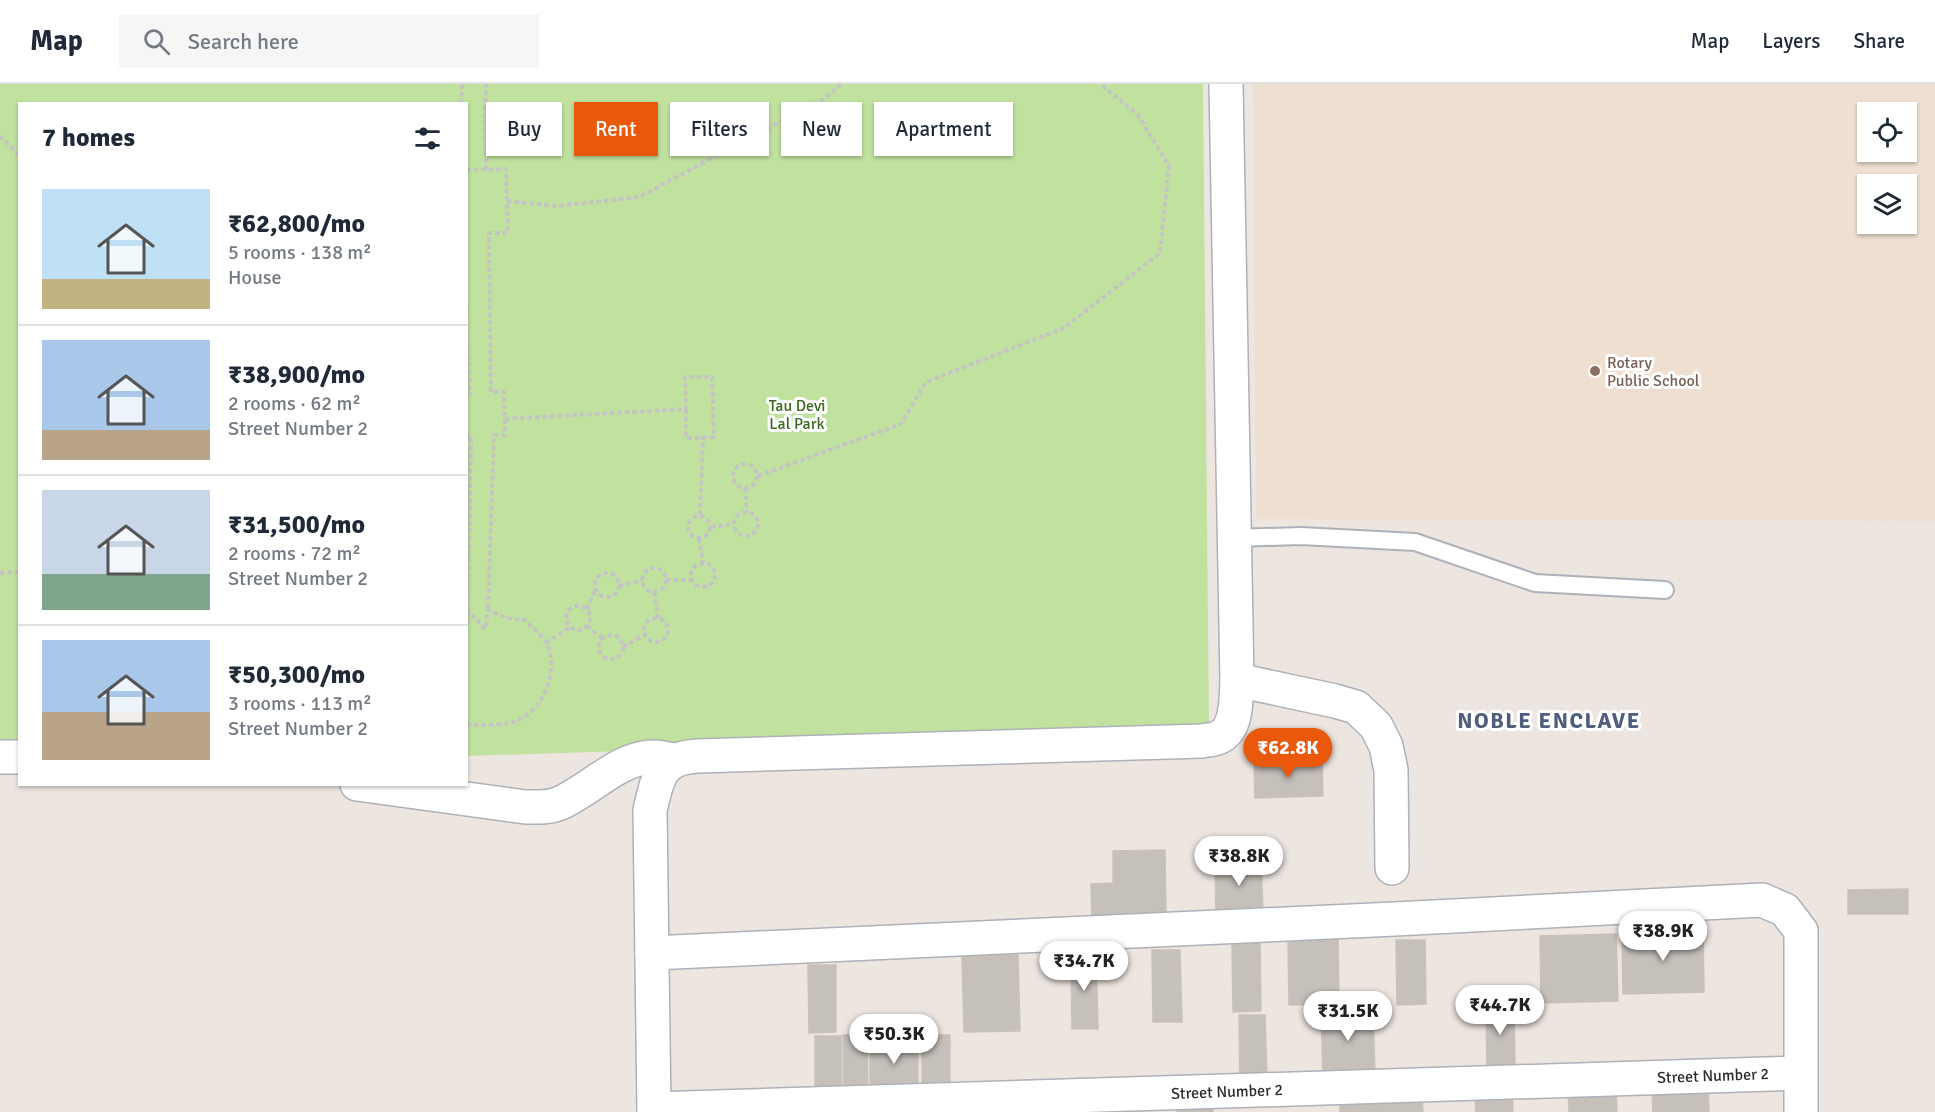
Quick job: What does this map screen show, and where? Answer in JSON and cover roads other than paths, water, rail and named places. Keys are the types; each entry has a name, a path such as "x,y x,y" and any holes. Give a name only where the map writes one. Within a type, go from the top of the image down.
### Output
{"street":[{"path":"654,1110 650,810 658,776 673,760 686,756 1202,741 1219,738 1229,730 1235,713 1237,680 1226,84"},
{"path":"1237,680 1356,707 1376,726 1386,746 1391,770 1392,868"},
{"path":"372,786 525,807 543,807 556,805 570,798 628,762 656,756 673,760"},
{"path":"0,757 18,757"},
{"path":"652,953 1384,920 1762,900 1785,910 1801,931 1801,1112"},
{"name":"Street Number 2","path":"654,1110 1800,1073"}],"lane":[{"path":"1234,538 1301,536 1415,542 1535,583 1665,590"}],"place":[{"name":"Rotary Public School","path":"1595,371"}],"district":[{"name":"NOBLE ENCLAVE","path":"1549,720"}],"park label":[{"name":"Tau Devi Lal Park","path":"797,414"}]}
